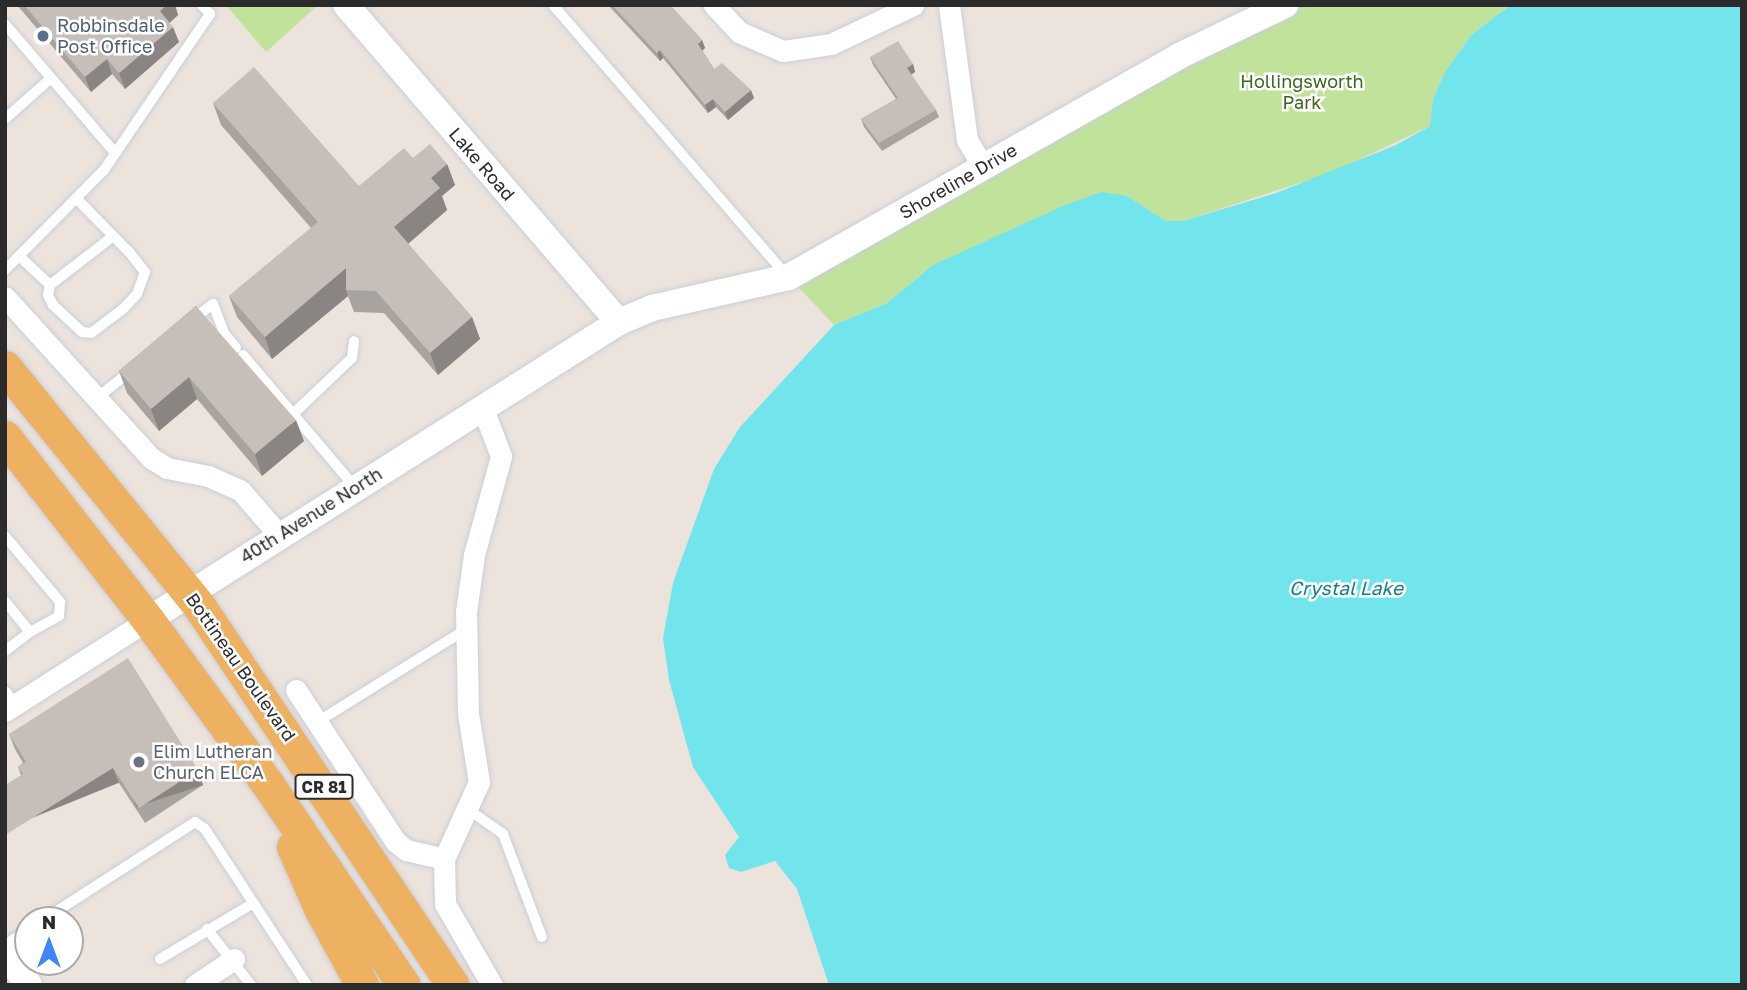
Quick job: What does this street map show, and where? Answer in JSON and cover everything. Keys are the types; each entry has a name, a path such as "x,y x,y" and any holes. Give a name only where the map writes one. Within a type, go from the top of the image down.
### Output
{"main road":[{"name":"Bottineau Boulevard","path":"5,367 189,593 296,744 453,985"},
{"name":"CR 81","path":"5,437 148,620 267,783 404,985"},
{"path":"267,783 320,908 362,985"}],"street":[{"name":"Lake Road","path":"346,5 619,322"},
{"path":"714,5 739,32 760,44 808,51 913,5"},
{"path":"949,5 967,140 983,167"},
{"name":"Shoreline Drive","path":"619,322 652,308 789,277 1179,56 1285,5"},
{"path":"5,297 151,458 167,468 208,476 241,491 279,535"},
{"name":"40th Avenue North","path":"8,701 148,620 619,322"},
{"path":"483,409 501,456 474,555 465,630 468,713 480,782 444,859 445,904 492,985"},
{"path":"296,690 396,841 406,850 444,859"},
{"path":"5,954 29,985"},
{"path":"195,985 234,959"}],"lane":[{"path":"5,270 116,153 210,14 202,5"},
{"path":"553,5 789,277"},
{"path":"5,24 116,153"},
{"path":"5,119 51,78"},
{"path":"76,198 113,237 145,272 137,294 123,309 91,333 82,332 53,305 48,295 50,285 113,237"},
{"path":"19,256 50,285"},
{"path":"181,330 213,304 224,333 355,487"},
{"path":"293,414 352,358 355,341"},
{"path":"97,398 139,364"},
{"path":"5,536 60,602 59,616 30,632 5,652"},
{"path":"5,601 30,632"},
{"path":"317,722 465,630"},
{"path":"469,810 503,834 542,937"},
{"path":"65,906 195,822 205,829 307,985"},
{"path":"160,959 253,904"},
{"path":"207,929 234,959 251,985"}],"green space":[{"path":"226,5 318,5 266,52"},
{"name":"Hollingsworth Park","path":"1285,5 1511,5 1472,34 1445,72 1433,99 1430,126 1330,173 1183,221 1166,221 1127,196 1027,225 933,265 887,303 834,325 789,277"}],"water":[{"name":"Crystal Lake","path":"1511,5 1742,5 1742,985 829,985 797,889 775,861 741,872 729,868 725,855 739,837 693,767 669,680 663,638 673,583 714,469 740,427 834,325 887,303 933,265 1063,206 1101,192 1127,196 1166,221 1183,221 1276,193 1396,145 1430,126 1433,99 1445,72 1472,34"}],"building":[{"path":"24,5 167,5 160,11 173,27 119,73 107,59 85,77"},
{"path":"612,5 670,5 702,40 698,44 714,69 722,63 751,90 725,112 713,99 705,105 660,50 657,53"},
{"path":"898,41 913,64 907,68 936,110 879,143 861,119 898,98 870,57"},
{"path":"254,67 359,186 404,148 413,158 430,144 447,164 431,178 440,188 394,227 472,317 430,353 376,291 346,290 346,268 265,337 229,296 318,222 213,103"},
{"path":"196,306 296,420 255,454 189,377 151,409 119,371"},
{"name":"Elim Lutheran Church ELCA","path":"128,658 198,770 139,808 113,768 5,835 5,785 23,774 18,767 26,762 9,734"}],"place":[{"name":"Robbinsdale Post Office","path":"43,36"},
{"name":"Elim Lutheran Church ELCA","path":"139,762"}]}
